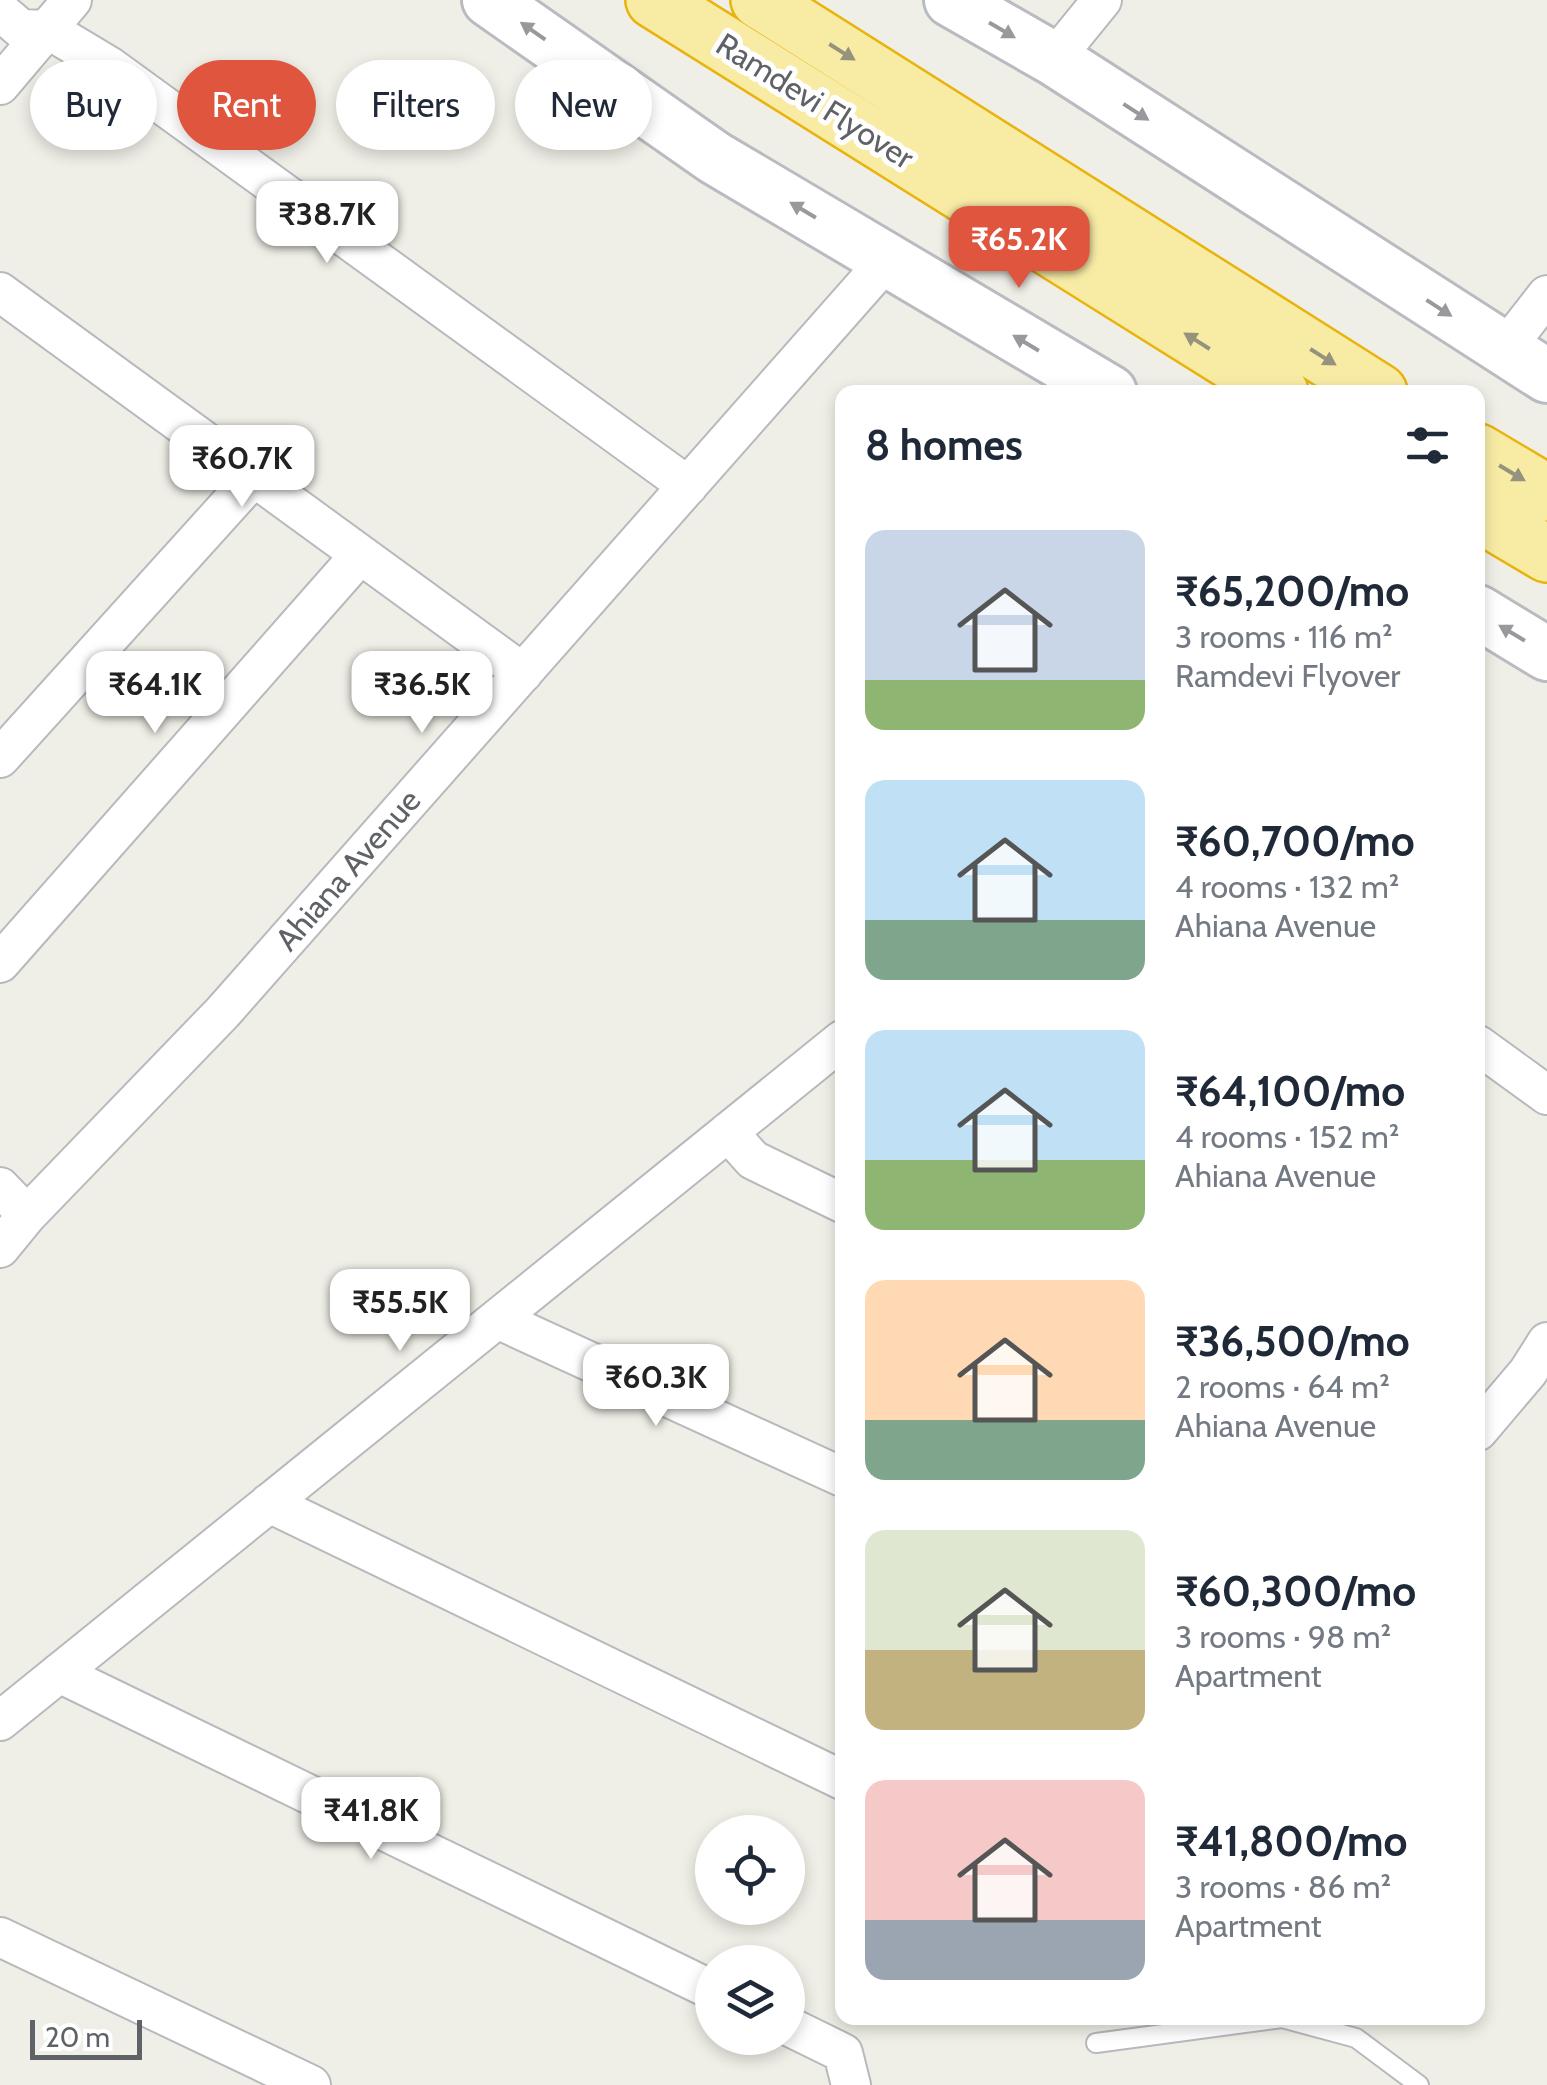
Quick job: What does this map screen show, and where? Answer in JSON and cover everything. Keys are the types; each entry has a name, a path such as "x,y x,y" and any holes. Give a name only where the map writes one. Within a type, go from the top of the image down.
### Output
{"highway":[{"name":"Ramdevi Flyover","path":"654,0 1269,385"},
{"name":"Ramdevi Flyover","path":"760,0 1368,385"},
{"path":"1485,456 1547,493"},
{"path":"1485,517 1547,554"}],"main road":[{"path":"488,0 715,158 1098,385"},
{"path":"950,0 1054,59 1547,376"},
{"path":"1485,616 1547,654"}],"street":[{"path":"0,86 72,0"},
{"path":"1054,59 1102,0"},
{"path":"0,12 21,29 49,30 125,78 688,486"},
{"name":"Ahiana Avenue","path":"0,1248 27,1215 223,1012 887,260"},
{"path":"0,292 523,673"},
{"path":"1504,350 1547,295"},
{"path":"0,758 254,477"},
{"path":"0,963 360,555"},
{"path":"0,1720 835,1046"},
{"path":"1485,1050 1547,1095"},
{"path":"728,1132 753,1160 835,1200"},
{"path":"0,1187 27,1215"},
{"path":"497,1319 835,1475"},
{"path":"1485,1422 1528,1372 1547,1341"},
{"path":"269,1503 835,1777"},
{"path":"59,1673 695,1982"},
{"path":"0,1936 311,2085"},
{"path":"805,2034 843,2053 851,2085"}],"lane":[{"path":"1096,2043 1230,2025"},
{"path":"1308,2025 1356,2038 1419,2085"}]}
